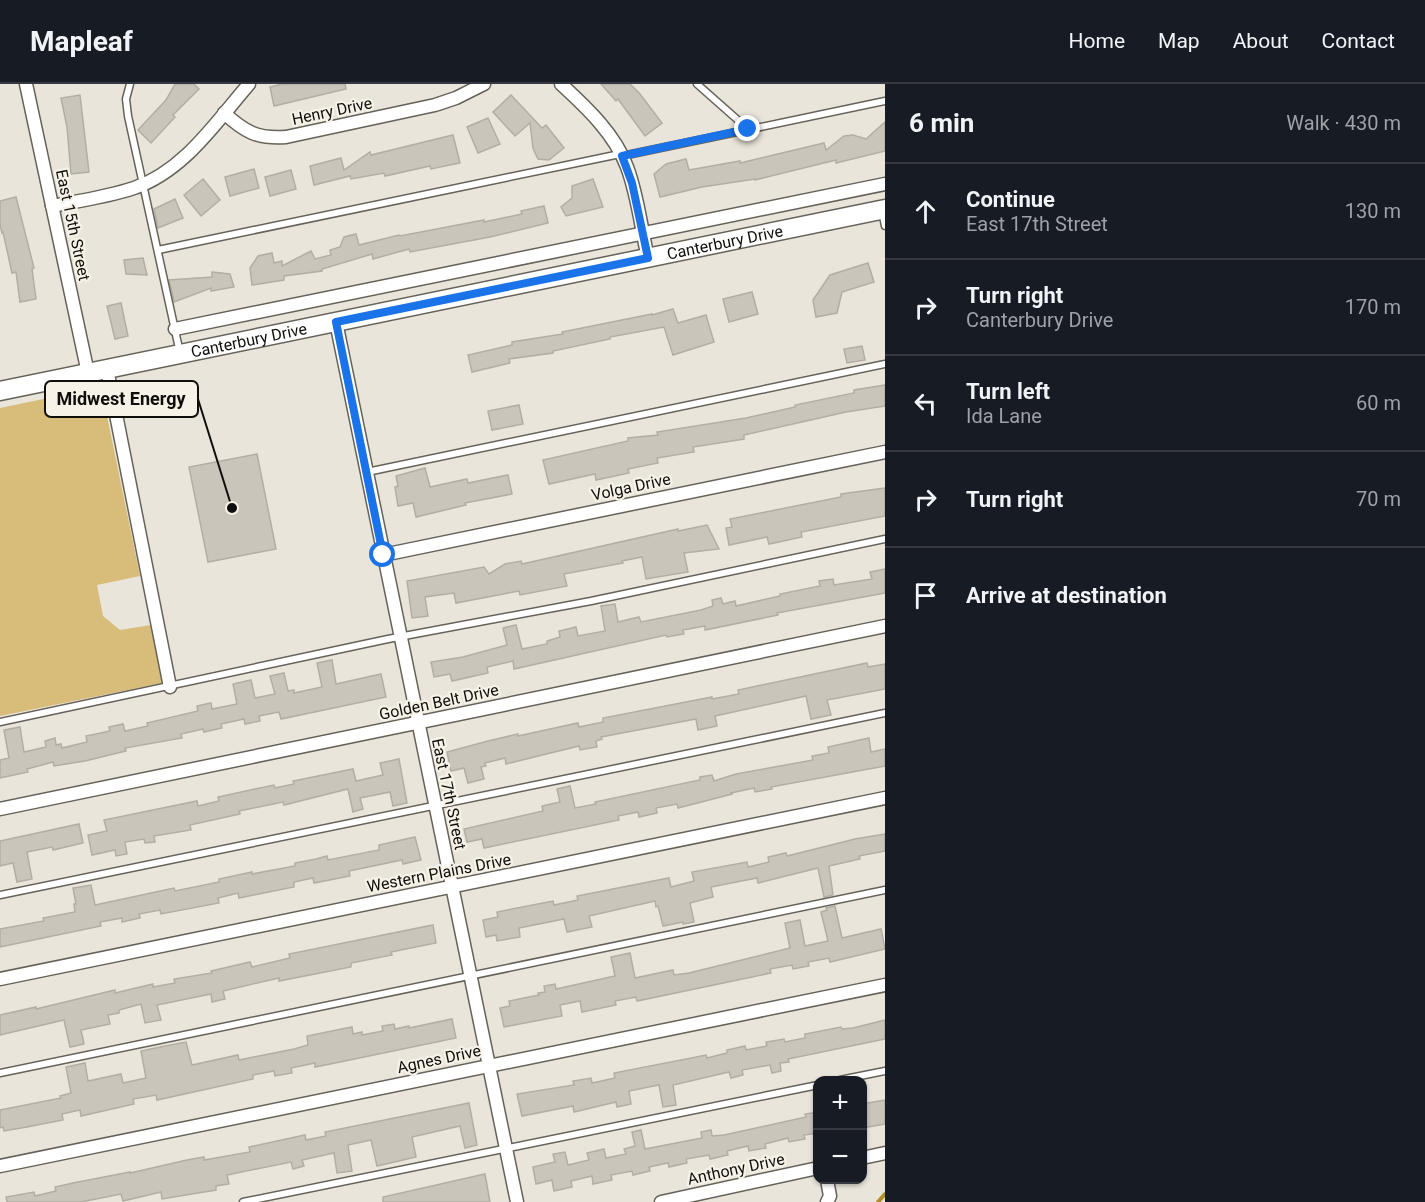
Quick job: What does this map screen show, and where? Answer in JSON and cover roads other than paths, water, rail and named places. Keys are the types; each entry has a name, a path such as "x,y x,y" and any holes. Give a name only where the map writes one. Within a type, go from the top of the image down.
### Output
{"main road":[{"name":"Canterbury Drive","path":"0,391 648,258 884,215"}],"street":[{"name":"East 15th Street","path":"26,84 88,373"},
{"path":"52,206 122,191 143,184 180,160 195,147 249,84"},
{"name":"Henry Drive","path":"224,113 250,134 262,137 286,137 435,105 456,98 484,84"},
{"path":"561,84 599,123 621,155 632,183 648,258"},
{"path":"175,329 885,184"},
{"name":"East 17th Street","path":"336,322 517,1202"},
{"path":"107,369 170,687"},
{"name":"Volga Drive","path":"383,555 885,452"},
{"name":"Golden Belt Drive","path":"0,809 885,626"},
{"name":"Western Plains Drive","path":"0,979 885,798"},
{"name":"Agnes Drive","path":"0,1166 885,985"},
{"path":"867,1157 885,1153"},
{"name":"Anthony Drive","path":"661,1202 813,1169"},
{"path":"827,1202 830,1196 828,1184"}],"lane":[{"path":"130,84 127,92 127,107 180,354"},
{"path":"697,84 748,129"},
{"path":"158,250 885,101"},
{"path":"366,472 885,364"},
{"path":"0,722 400,637 591,601 885,539"},
{"path":"0,895 885,713"},
{"path":"0,1073 885,890"},
{"path":"860,1076 885,1071"},
{"path":"243,1202 813,1086"}],"waterway":[{"path":"878,1202 885,1194"}],"place":[{"name":"Midwest Energy","path":"232,508"}]}
